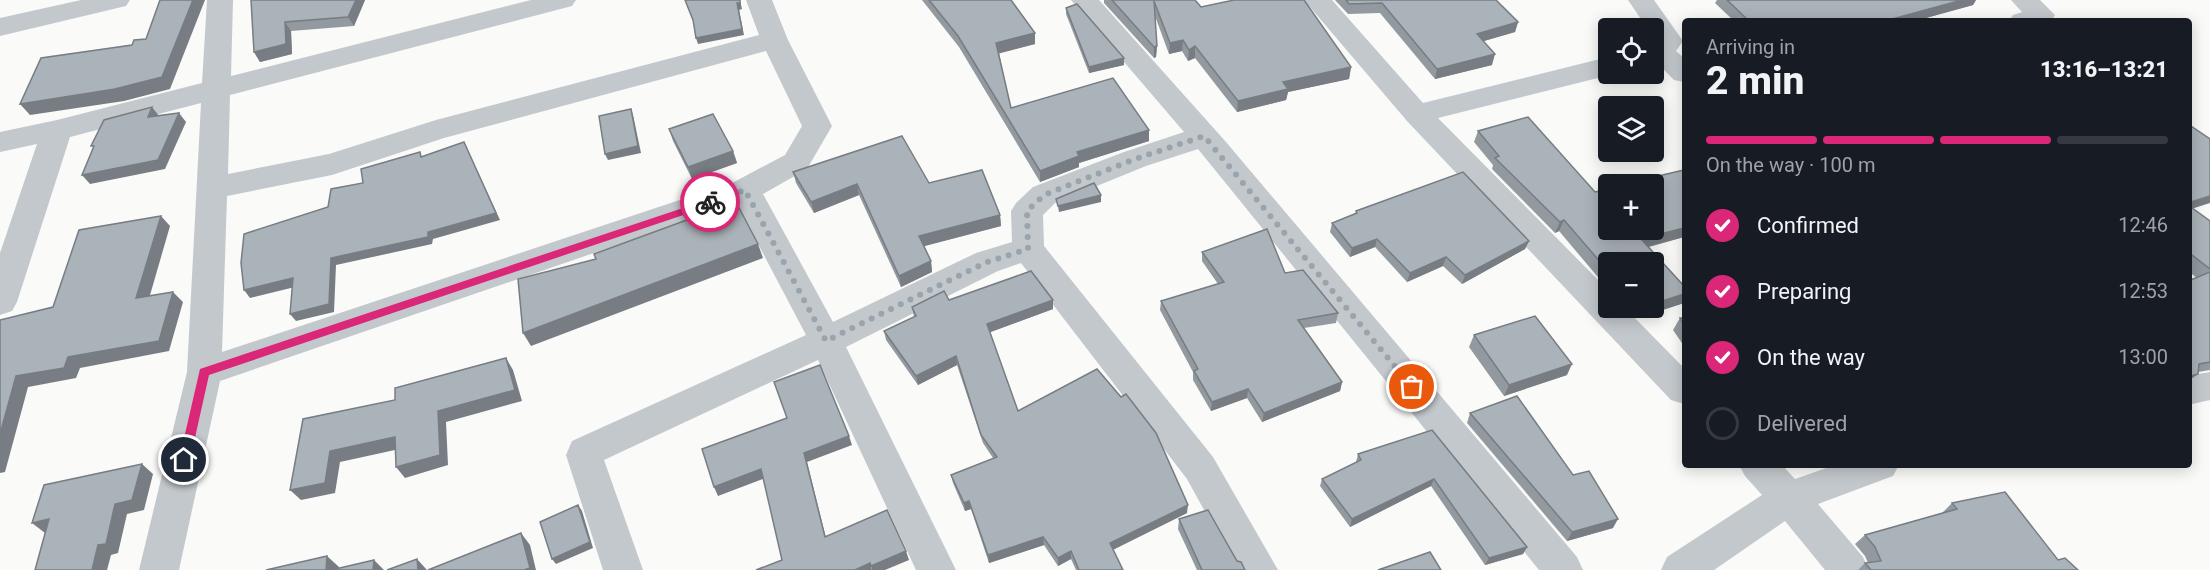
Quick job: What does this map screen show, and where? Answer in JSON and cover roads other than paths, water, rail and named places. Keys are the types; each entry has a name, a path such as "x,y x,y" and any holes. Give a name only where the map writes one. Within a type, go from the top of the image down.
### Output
{"street":[{"path":"0,27 117,0"},
{"path":"159,570 204,372 220,0"},
{"path":"0,142 216,90 563,0"},
{"path":"204,372 745,190 796,162 817,126 774,40 759,0"},
{"path":"1084,0 1204,136 1563,570"},
{"path":"1317,0 1417,114 1682,388"},
{"path":"1641,0 1653,18"},
{"path":"2024,0 2042,15 2032,18"},
{"path":"1664,34 1669,41 1664,46"},
{"path":"213,188 332,164 436,130 774,40"},
{"path":"1664,58 1682,72"},
{"path":"1417,114 1598,69"},
{"path":"0,302 57,130"},
{"path":"1204,136 1135,159 1044,195 1027,211 1028,249 1200,468 1258,570"},
{"path":"745,190 826,341 936,570"},
{"path":"623,570 584,455 585,452 826,341 987,262 1028,249"},
{"path":"2192,390 2210,386"},
{"path":"1761,468 1849,570"},
{"path":"1682,570 1789,498 1873,468"}]}
